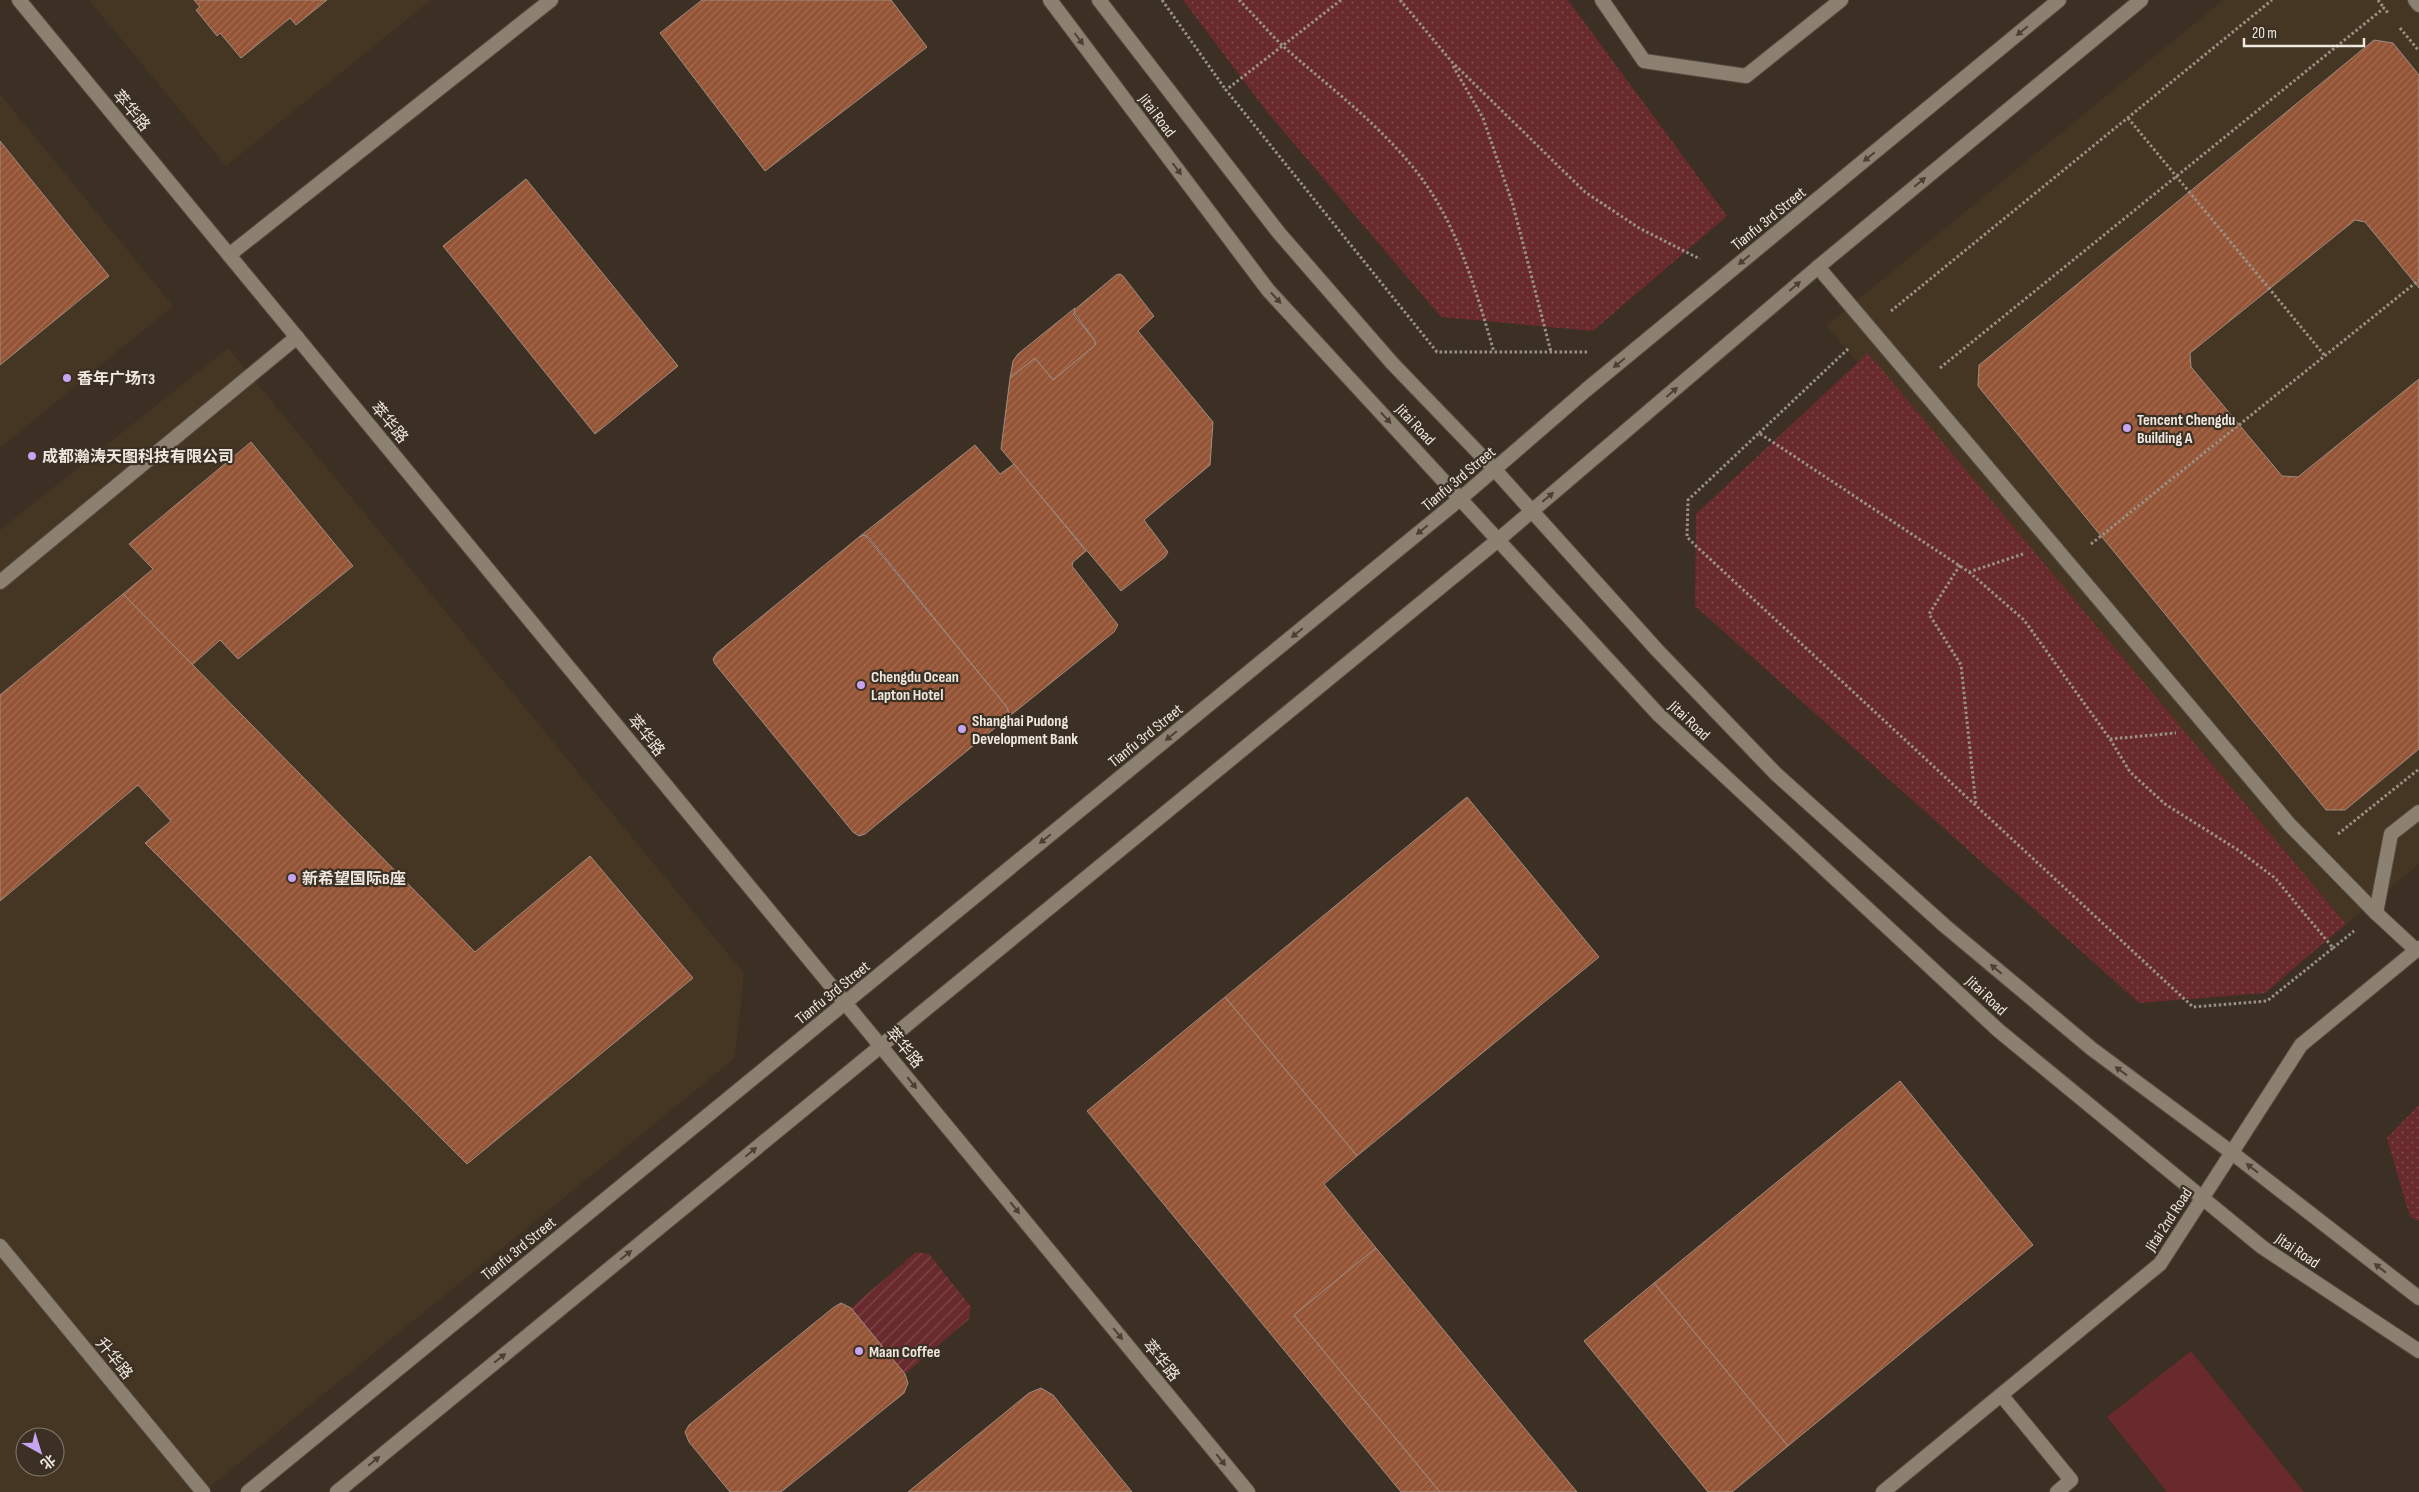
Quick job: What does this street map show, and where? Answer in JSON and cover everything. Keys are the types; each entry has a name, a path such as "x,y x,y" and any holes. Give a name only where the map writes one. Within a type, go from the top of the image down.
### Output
{"street":[{"name":"萃华路","path":"19,0 1248,1492"},
{"path":"229,255 551,0"},
{"name":"Jitai Road","path":"1050,0 1268,290 1658,714 1998,1030 2262,1247 2419,1351"},
{"name":"Jitai Road","path":"1099,0 1279,233 1392,363 1532,510 1657,650 1776,774 1945,926 2092,1050 2230,1152 2419,1298"},
{"path":"1602,0 1644,61 1746,76 1841,0"},
{"name":"Tianfu 3rd Street","path":"248,1492 1460,499 1594,384 2059,0"},
{"path":"337,1492 1498,540 1818,267 2141,0"},
{"path":"2415,0 2419,5"},
{"path":"1818,267 2290,825 2376,913 2418,949"},
{"path":"0,582 297,338"},
{"path":"2376,913 2391,834 2419,812"},
{"name":"Jitai 2nd Road","path":"1883,1492 2002,1396 2160,1264 2230,1152 2301,1045 2418,949"},
{"name":"升华路","path":"0,1246 202,1492"},
{"path":"2002,1396 2071,1480 2057,1492"}],"path":[{"path":"1162,0 1226,90 1437,352 1588,352"},
{"path":"1239,0 1282,46 1370,120 1413,167 1450,227 1473,281 1494,352"},
{"path":"1226,90 1341,0"},
{"path":"1400,0 1452,62 1585,192 1639,228 1701,259 1694,266"},
{"path":"1759,433 1960,565 2024,620 2110,739 2130,772 2165,804 2238,850 2275,878 2333,948 2267,1001 2193,1007 1687,537 1688,500 1870,328 2272,0"},
{"path":"2378,0 2390,15"},
{"path":"1918,386 2384,8"},
{"path":"2396,22 2419,51"},
{"path":"1452,62 1483,118 1513,205 1551,352"},
{"path":"2128,118 2325,356"},
{"path":"2068,563 2419,280"},
{"path":"1969,572 2024,554"},
{"path":"1960,565 1929,614 1960,665 1976,806"},
{"path":"2110,739 2186,732"},
{"path":"2316,852 2419,769"}],"shaded area":[{"path":"89,0 431,0 226,166"},
{"path":"1183,0 1568,0 1727,216 1593,331 1441,317 1267,112"},
{"path":"2223,0 2419,0 2419,864 2346,924 1826,326"},
{"path":"0,94 173,306 0,448"},
{"path":"228,348 744,973 735,1058 204,1492 0,1492 0,530"},
{"path":"1868,353 2346,924 2265,993 2139,1003 1695,606 1696,514"},
{"path":"2419,1105 2419,1221 2410,1217 2387,1138"},
{"path":"916,1252 929,1254 971,1307 969,1319 905,1374 851,1308"},
{"path":"2191,1351 2304,1492 2167,1492 2107,1417"}],"building":[{"path":"194,0 327,0 296,25 290,18 241,58 220,33 217,36 196,10 200,7"},
{"path":"702,0 891,0 927,47 765,171 660,33"},
{"name":"Tencent Chengdu Building A","path":"2374,40 2393,43 2419,75 2419,288 2365,222 2355,220 2190,353 2191,367 2282,476 2298,477 2419,379 2419,749 2345,810 2326,810 1978,386 1979,365"},
{"path":"0,141 109,276 0,365"},
{"path":"526,179 678,366 595,434 443,246"},
{"path":"1120,274 1154,316 1138,331 1213,422 1210,465 1144,520 1168,552 1165,557 1121,591 1001,449 1010,378 1035,358 1053,380 1095,345 1095,341 1073,311 1116,275"},
{"path":"1075,308 1074,315 1095,341 1095,345 1053,380 1035,358 1010,378 1013,361 1018,354"},
{"path":"251,442 353,566 238,659 220,640 192,665 123,594 153,569 129,544"},
{"path":"975,445 1000,474 1014,464 1086,551 1073,562 1072,566 1118,625 1114,632 1006,719 1009,713 1006,706 869,538 865,535 859,537"},
{"name":"Chengdu Ocean Lapton Hotel","path":"865,535 1006,706 1009,713 1006,719 865,834 859,836 853,832 715,664 713,659 717,653 859,537"},
{"name":"新希望国际B座","path":"123,594 475,952 590,856 693,978 467,1164 145,843 171,821 138,785 0,901 0,695"},
{"path":"1467,797 1599,957 1357,1156 1225,997"},
{"path":"1225,997 1357,1156 1324,1184 1376,1248 1294,1315 1440,1492 1401,1492 1087,1111"},
{"path":"1900,1081 2033,1245 1788,1446 1654,1283"},
{"path":"1376,1248 1577,1492 1440,1492 1294,1315"},
{"path":"1654,1283 1788,1446 1732,1492 1708,1492 1584,1341"},
{"path":"841,1303 851,1308 905,1374 908,1383 904,1393 781,1492 730,1492 689,1442 685,1432 689,1425"},
{"path":"1041,1388 1053,1395 1132,1492 908,1492 1029,1393"}],"place":[{"name":"香年广场T3","path":"67,378"},
{"name":"Tencent Chengdu Building A","path":"2127,428"},
{"name":"成都瀚涛天图科技有限公司","path":"32,456"},
{"name":"Chengdu Ocean Lapton Hotel","path":"861,685"},
{"name":"Shanghai Pudong Development Bank","path":"962,729"},
{"name":"新希望国际B座","path":"292,878"},
{"name":"Maan Coffee","path":"859,1351"}]}
